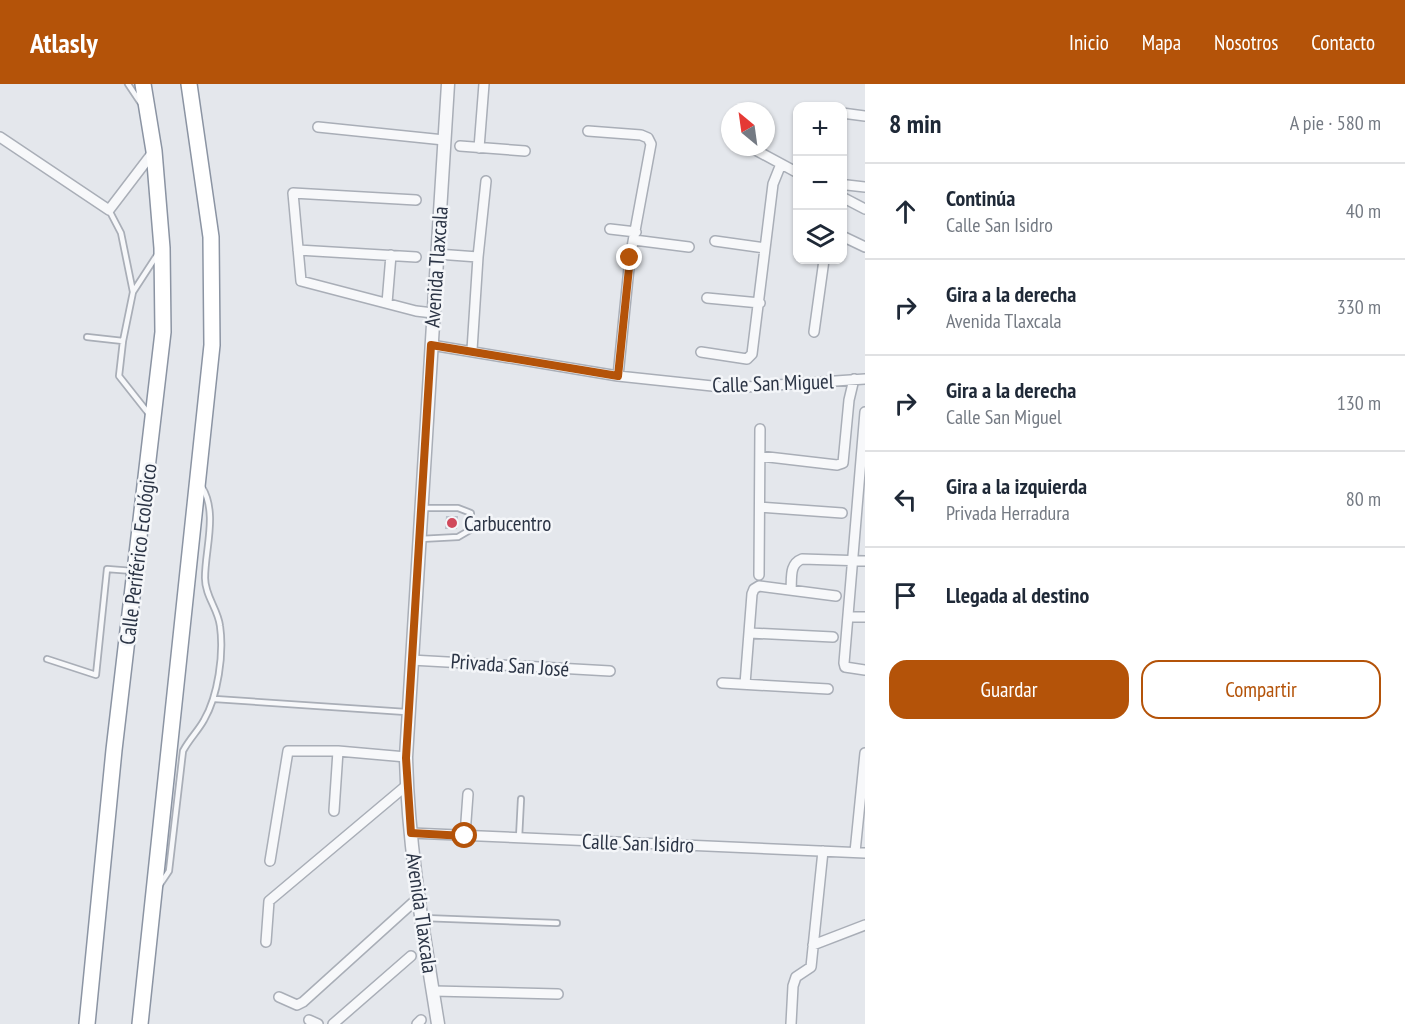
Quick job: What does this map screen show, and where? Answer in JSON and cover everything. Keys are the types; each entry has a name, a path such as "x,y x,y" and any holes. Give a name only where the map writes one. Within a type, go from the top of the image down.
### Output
{"highway":[{"name":"Calle Periférico Ecológico","path":"87,1024 114,750 163,332 162,248 154,151 143,84"},
{"path":"140,1024 212,345 211,237 189,84"}],"street":[{"name":"Avenida Tlaxcala","path":"438,1024 421,918 414,902 411,833 403,788 401,757 408,712 433,313 443,255 444,140 448,84"},
{"path":"479,148 484,84"},
{"path":"847,114 865,116"},
{"path":"318,127 444,140"},
{"path":"588,131 641,135 648,138 651,144 630,258 618,376"},
{"path":"0,137 109,210 154,151"},
{"path":"460,146 525,151"},
{"path":"766,156 793,170"},
{"path":"701,352 747,359 752,354 773,184 780,164"},
{"path":"472,350 486,181"},
{"path":"847,185 865,187"},
{"path":"416,200 292,193 301,281 433,313"},
{"path":"847,199 865,209"},
{"path":"610,229 689,247"},
{"path":"847,238 865,247"},
{"path":"715,241 765,248"},
{"path":"298,250 416,257"},
{"path":"387,303 391,255"},
{"path":"443,255 478,257"},
{"path":"814,332 823,264"},
{"path":"707,298 760,303"},
{"name":"Calle San Miguel","path":"431,345 618,376 731,388 865,379"},
{"path":"760,456 837,465 843,463 849,400 854,379"},
{"path":"865,412 860,510 853,561 845,667 865,670"},
{"path":"759,575 760,429"},
{"path":"760,507 842,513"},
{"path":"791,590 793,566 796,561 802,559 865,561"},
{"path":"745,684 754,589 759,586 836,596"},
{"path":"849,617 865,617"},
{"path":"750,633 832,637"},
{"name":"Privada San José","path":"411,660 610,671"},
{"path":"722,683 828,689"},
{"path":"270,861 288,751 401,757"},
{"path":"334,811 339,752"},
{"path":"860,853 865,753"},
{"path":"266,942 269,901 403,788"},
{"path":"465,836 468,795"},
{"name":"Calle San Isidro","path":"411,833 860,853"},
{"path":"791,1024 793,986 796,977 811,968 823,851"},
{"path":"279,996 292,1004 297,1005 303,1002 414,902"},
{"path":"813,945 865,925"},
{"path":"333,1024 411,956"},
{"path":"433,991 558,994"}],"lane":[{"path":"128,84 147,112"},
{"path":"109,210 121,233 133,292"},
{"path":"153,420 119,376 123,341 133,292 162,248"},
{"path":"87,337 123,341"},
{"path":"155,890 164,882 169,871 183,751 191,736 203,722 215,699 222,646 220,624 206,587 210,504 208,496 198,481"},
{"path":"419,539 458,537 470,530 471,513 458,508 421,508"},
{"path":"47,659 96,675 107,569 136,572"},
{"path":"215,699 408,712"},
{"path":"519,838 521,799"},
{"path":"421,918 557,924"}],"building":[{"name":"Carbucentro","path":"446,516 458,516 457,529 445,529"}],"place":[{"name":"Carbucentro","path":"452,523"}],"route":[{"path":"465,836 411,833 406,785 408,712 431,345 618,376 630,258"}]}
